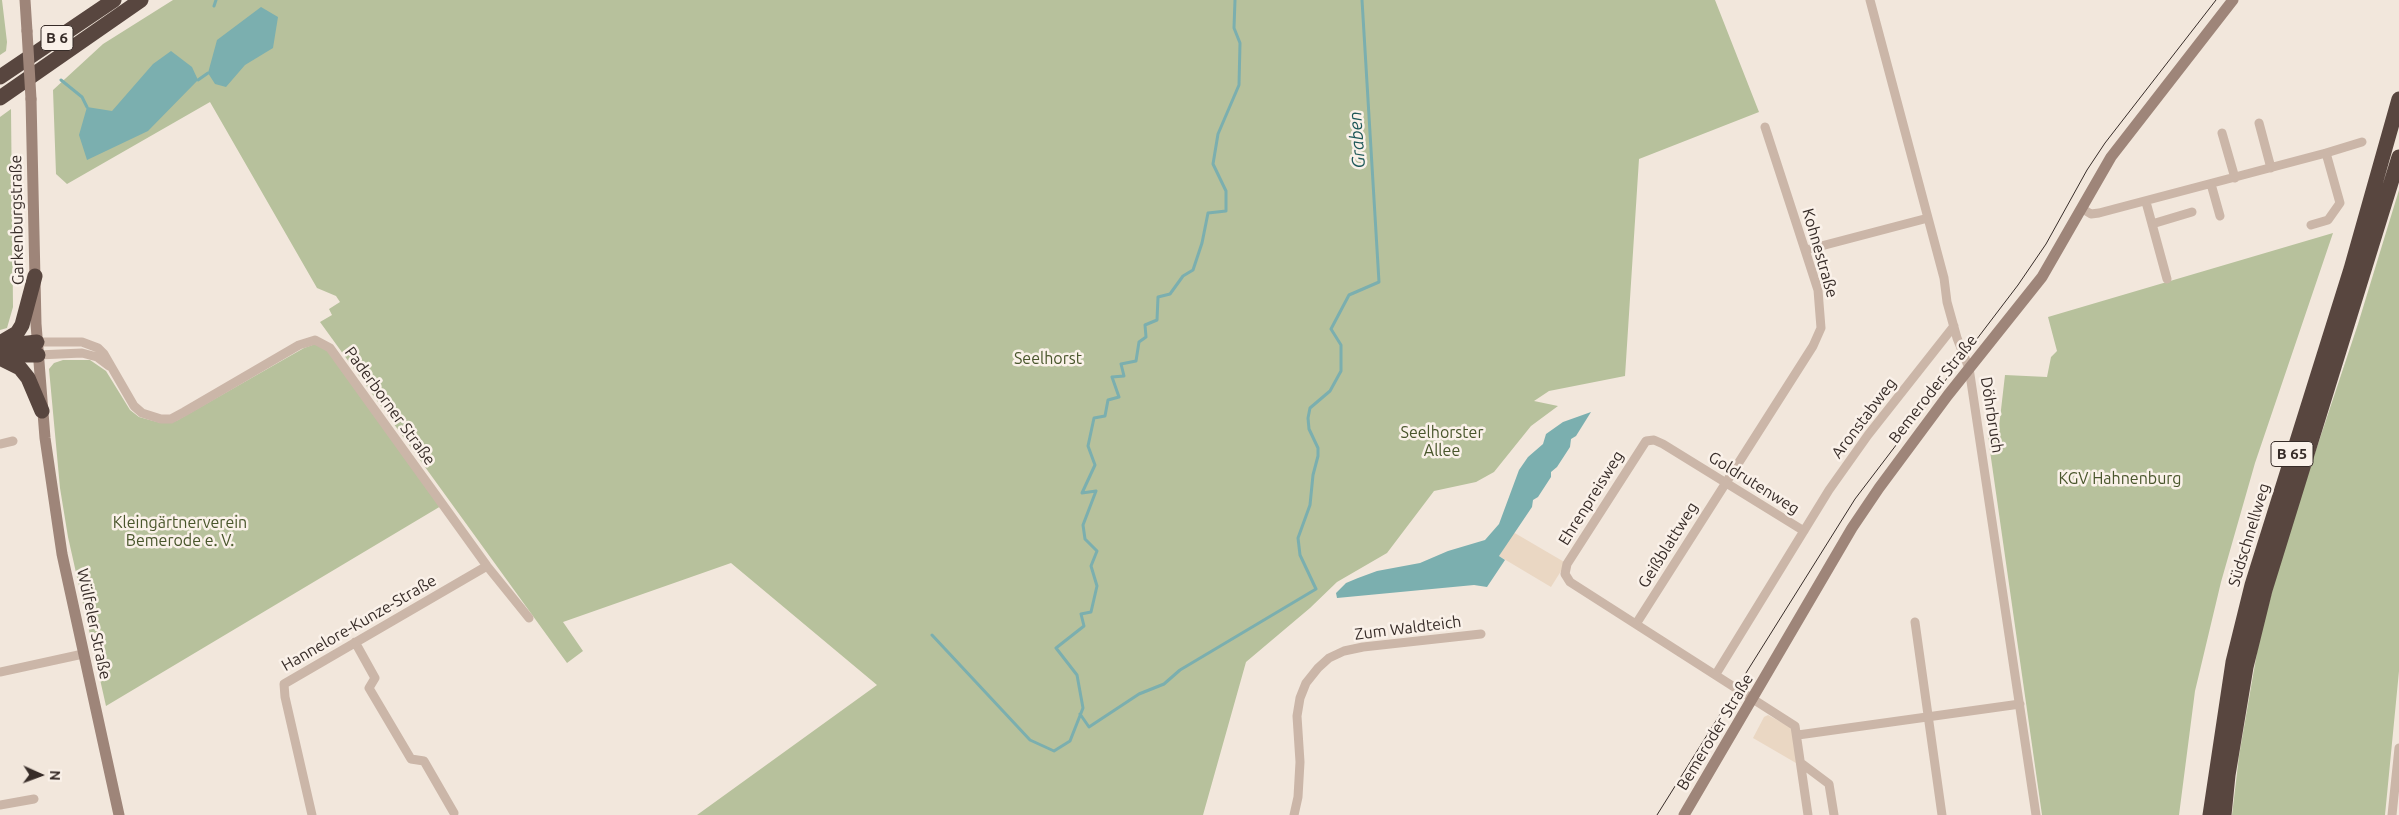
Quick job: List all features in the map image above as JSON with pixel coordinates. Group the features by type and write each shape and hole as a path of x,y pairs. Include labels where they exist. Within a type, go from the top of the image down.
{"highway":[{"name":"B 6","path":"0,78 114,0"},
{"name":"B 6","path":"0,98 141,0"},
{"name":"Südschnellweg","path":"2210,815 2233,662 2252,585 2351,269 2399,99"},
{"name":"Südschnellweg","path":"2224,815 2228,775 2243,685 2265,590 2399,156"},
{"path":"0,344 17,333 22,325 35,276"},
{"path":"0,344 38,348"},
{"path":"0,356 38,348"},
{"path":"0,356 20,368 28,378 42,411"}],"main road":[{"name":"Garkenburgstraße","path":"25,0 38,348 44,438"},
{"name":"Bemeroder Straße","path":"1684,815 1857,520 1911,443 2042,277 2112,157 2233,0"},
{"name":"Wülfeler Straße","path":"44,438 56,525 119,815"}],"street":[{"name":"Döhrbruch","path":"1870,0 1928,218 1954,326 1969,368 2036,815"},
{"path":"2259,123 2271,168"},
{"name":"Kohnestraße","path":"1724,482 1812,346 1821,328 1818,290 1765,128"},
{"path":"2222,133 2235,178"},
{"path":"2081,208 2092,214 2146,202 2362,142"},
{"path":"2311,225 2328,220 2340,203 2326,153"},
{"path":"2211,184 2220,216"},
{"path":"2146,202 2167,278"},
{"path":"2152,224 2192,212"},
{"path":"1806,250 1928,218"},
{"name":"Aronstabweg","path":"1804,531 1829,490 1868,435 1954,326"},
{"name":"Paderborner Straße","path":"38,348 90,344 104,354 134,406 142,413 161,419 171,419 299,345 315,340 330,348 487,566 529,618"},
{"name":"Goldrutenweg","path":"1646,441 1654,440 1662,444 1804,531 1716,674"},
{"path":"0,444 14,441"},
{"name":"Ehrenpreisweg","path":"1636,624 1570,582 1565,574 1567,564 1646,441"},
{"name":"Geißblattweg","path":"1636,624 1724,482"},
{"name":"Hannelore-Kunze-Straße","path":"312,815 285,697 284,684 487,566"},
{"path":"1915,622 1942,815"},
{"path":"1636,624 1796,726 1808,815"},
{"name":"Zum Waldteich","path":"1294,815 1298,797 1300,762 1297,716 1300,698 1306,683 1318,668 1329,658 1344,651 1363,647 1481,634"},
{"path":"354,642 375,678 369,688 411,759 424,761 454,813"},
{"path":"0,672 83,654"},
{"path":"1798,735 2020,704"},
{"path":"2392,815 2399,748"},
{"path":"1801,763 1829,784 1834,815"},
{"path":"0,805 34,799"}],"green space":[{"path":"0,0 2,0 7,42 6,51 0,55"},
{"name":"Seelhorst","path":"173,0 1715,0 1759,112 1639,159 1625,376 1549,391 1534,401 1558,406 1531,426 1494,472 1476,482 1434,491 1387,553 1337,582 1310,608 1246,662 1203,815 697,815 877,685 731,563 563,622 583,651 567,663 320,322 332,315 329,309 340,302 336,296 317,288 210,102 67,184 56,174 53,90 103,44"},
{"path":"11,109 13,307 7,328 0,330 0,117"},
{"path":"2399,190 2399,671 2385,815 2232,815 2239,756 2259,641 2284,546 2358,324"},
{"name":"KGV Hahnenburg","path":"2333,233 2255,463 2221,582 2195,691 2179,815 2042,815 1987,430 1999,427 2005,375 2047,377 2051,357 2057,351 2048,317"},
{"name":"Kleingärtnerverein Bemerode e. V.","path":"315,344 328,351 441,506 106,706 68,537 60,488 49,369 54,363 63,360 90,360 106,371 130,410 139,417 161,423 176,421 304,348"}],"shaded area":[{"path":"1513,532 1566,563 1551,587 1499,556"},
{"path":"1768,715 1790,727 1795,734 1796,763 1753,738 1764,717"}],"water":[{"path":"261,7 278,17 273,48 245,65 226,87 215,84 208,73 217,40"},
{"path":"171,51 192,67 198,80 148,131 87,160 79,135 87,107 112,111 153,64"},
{"path":"1591,412 1576,436 1571,439 1570,447 1557,467 1551,472 1551,477 1538,497 1533,500 1532,507 1499,556 1505,560 1487,587 1474,585 1337,598 1336,593 1346,583 1358,578 1377,571 1420,563 1448,551 1485,540 1499,524 1519,470 1528,457 1543,444 1546,434 1563,422"}],"waterway":[{"path":"214,6 216,0"},
{"path":"932,635 1030,740 1054,751 1070,741 1083,708 1077,675 1056,648 1084,626 1081,614 1091,612 1097,586 1091,566 1097,551 1085,539 1083,525 1096,491 1082,493 1095,465 1088,446 1094,418 1105,416 1108,400 1119,397 1112,377 1124,376 1121,364 1136,361 1139,342 1146,337 1145,325 1157,320 1158,297 1170,294 1183,276 1193,270 1202,243 1208,213 1226,211 1226,191 1213,164 1218,134 1239,85 1240,43 1234,28 1235,0"},
{"name":"Graben","path":"1080,714 1089,727 1139,694 1164,684 1180,670 1316,589 1300,555 1298,538 1310,505 1313,475 1318,456 1318,448 1309,429 1308,418 1310,408 1330,391 1341,371 1341,345 1331,329 1349,295 1379,282 1362,0"},
{"path":"198,80 208,73"},
{"path":"61,80 82,97 87,107"}],"tram line":[{"path":"1657,815 1855,499 2018,285 2046,244 2087,170 2105,143 2216,0"}],"park label":[{"name":"Seelhorster Allee","path":"1442,442"}]}
